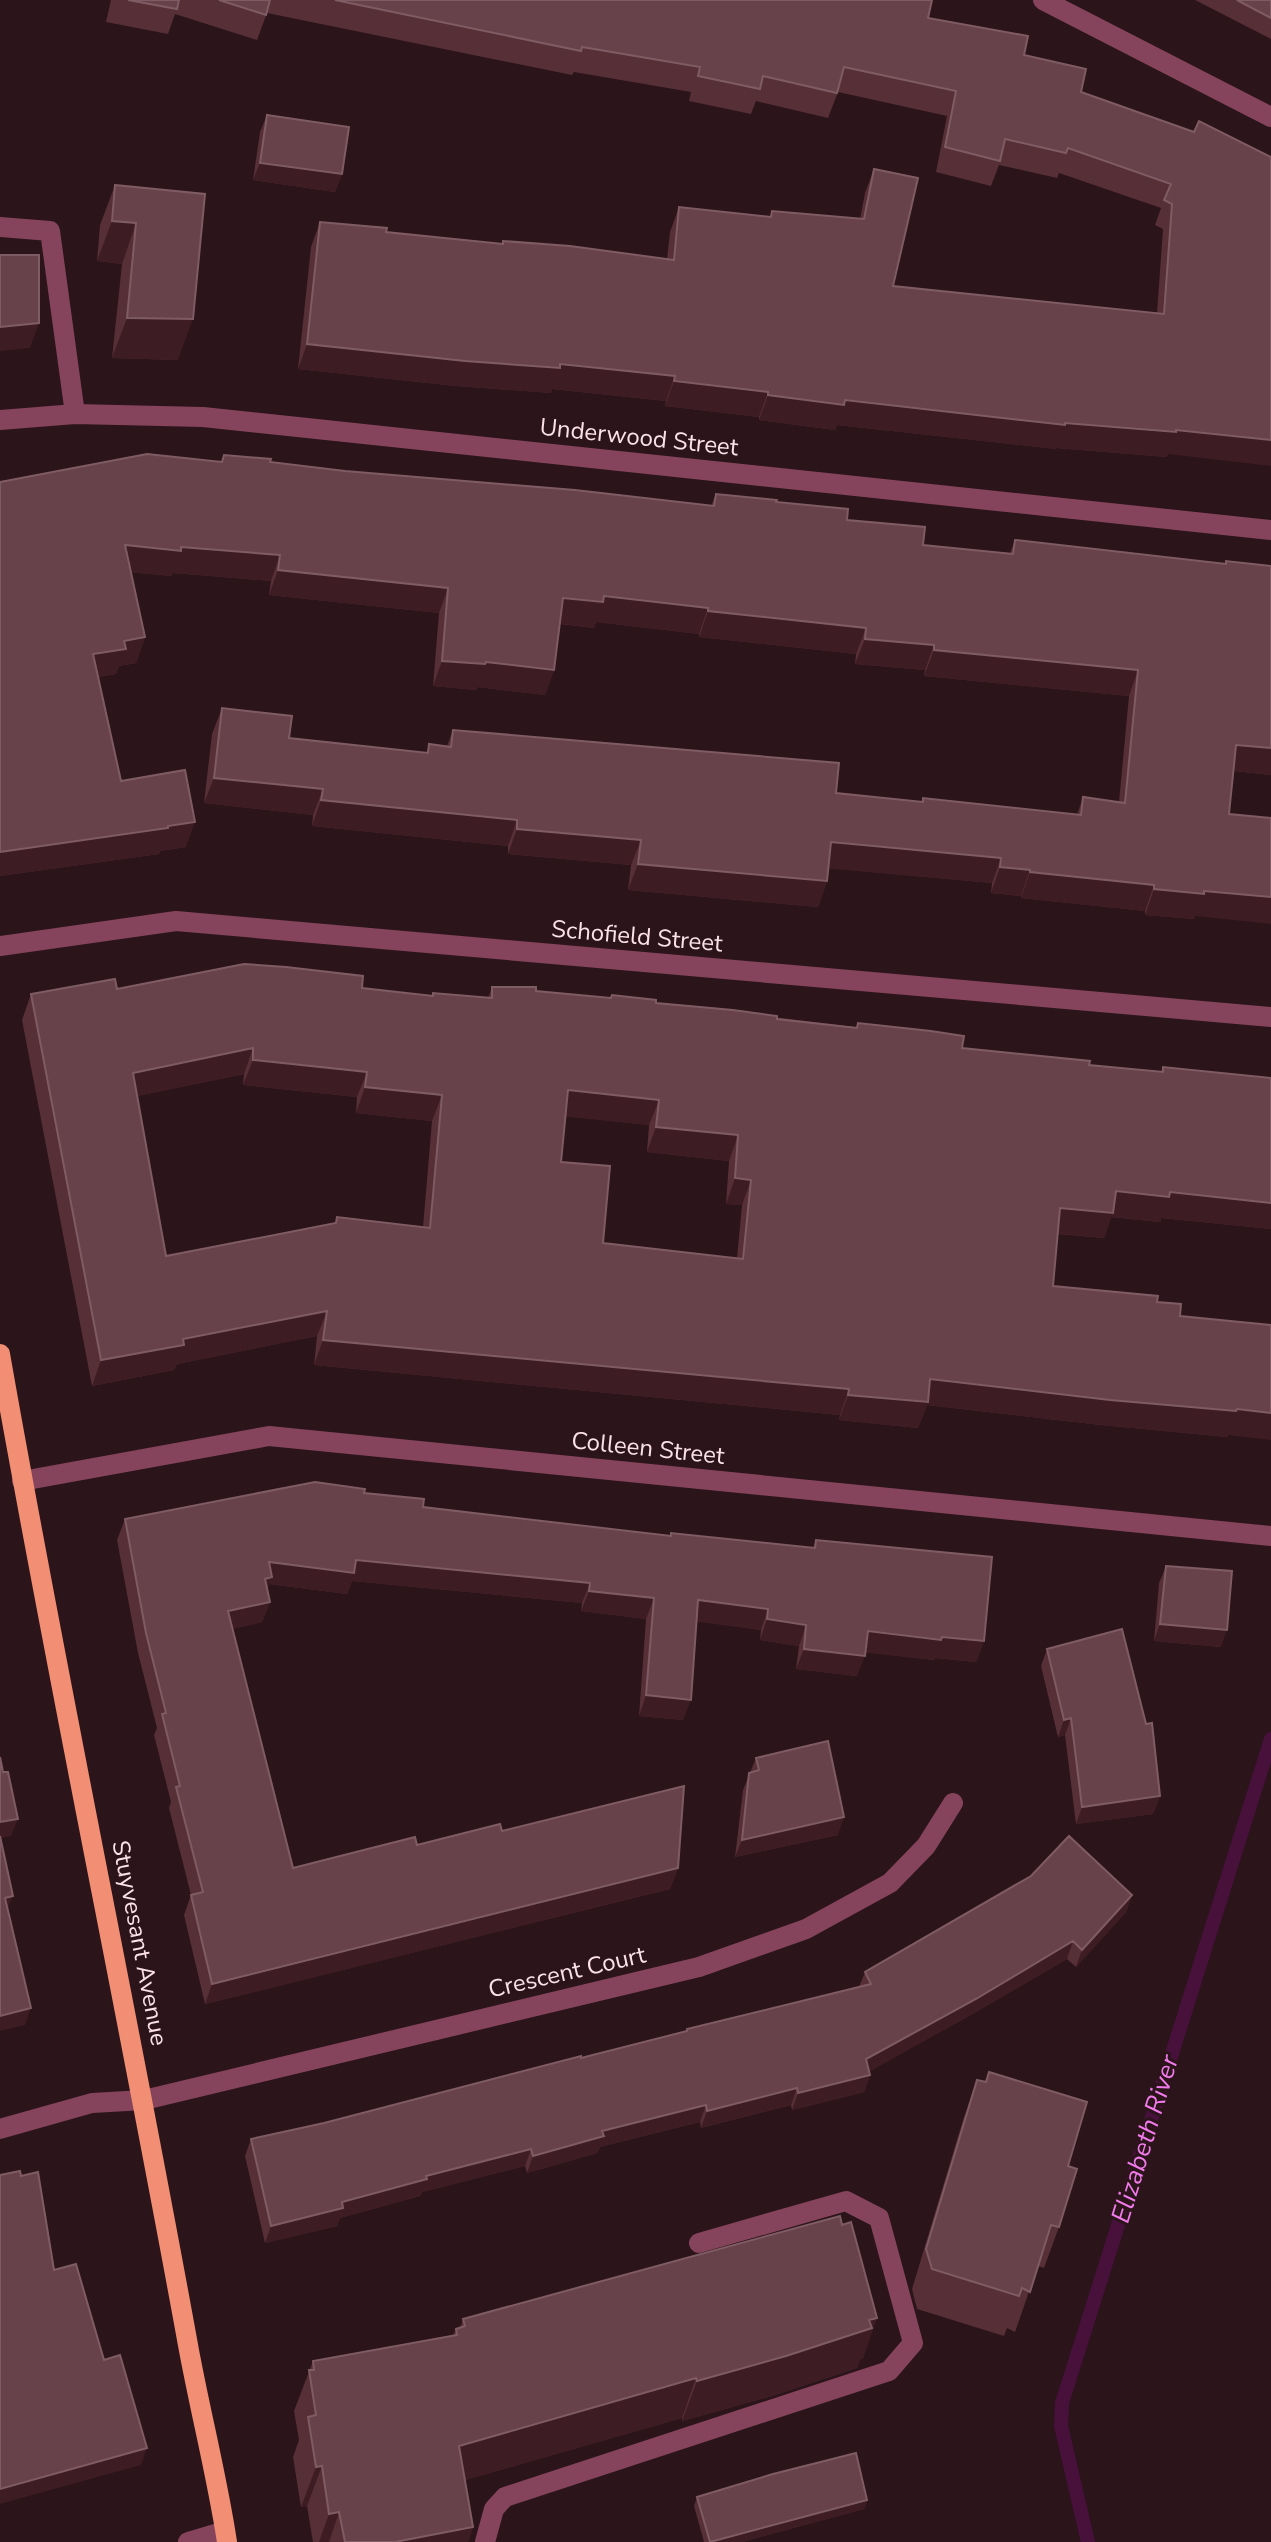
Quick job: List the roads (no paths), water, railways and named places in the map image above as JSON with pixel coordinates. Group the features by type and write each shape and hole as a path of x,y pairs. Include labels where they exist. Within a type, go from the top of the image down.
{"main road":[{"name":"Stuyvesant Avenue","path":"0,1354 226,2536"}],"street":[{"path":"1043,0 1271,117"},
{"path":"0,227 50,231 75,414"},
{"name":"Underwood Street","path":"0,420 75,414 203,417 1271,530"},
{"name":"Schofield Street","path":"0,946 176,921 1271,1017"},
{"name":"Colleen Street","path":"22,1481 269,1436 1271,1536"},
{"name":"Crescent Court","path":"0,2129 92,2103 144,2100 699,1967 806,1929 890,1883 926,1846 953,1803"},
{"path":"485,2542 494,2509 505,2497 889,2371 913,2343 879,2218 846,2201 699,2243"},
{"path":"188,2542 226,2536"}],"waterway":[{"name":"Elizabeth River","path":"1088,2542 1061,2426 1062,2403 1271,1739"}]}
